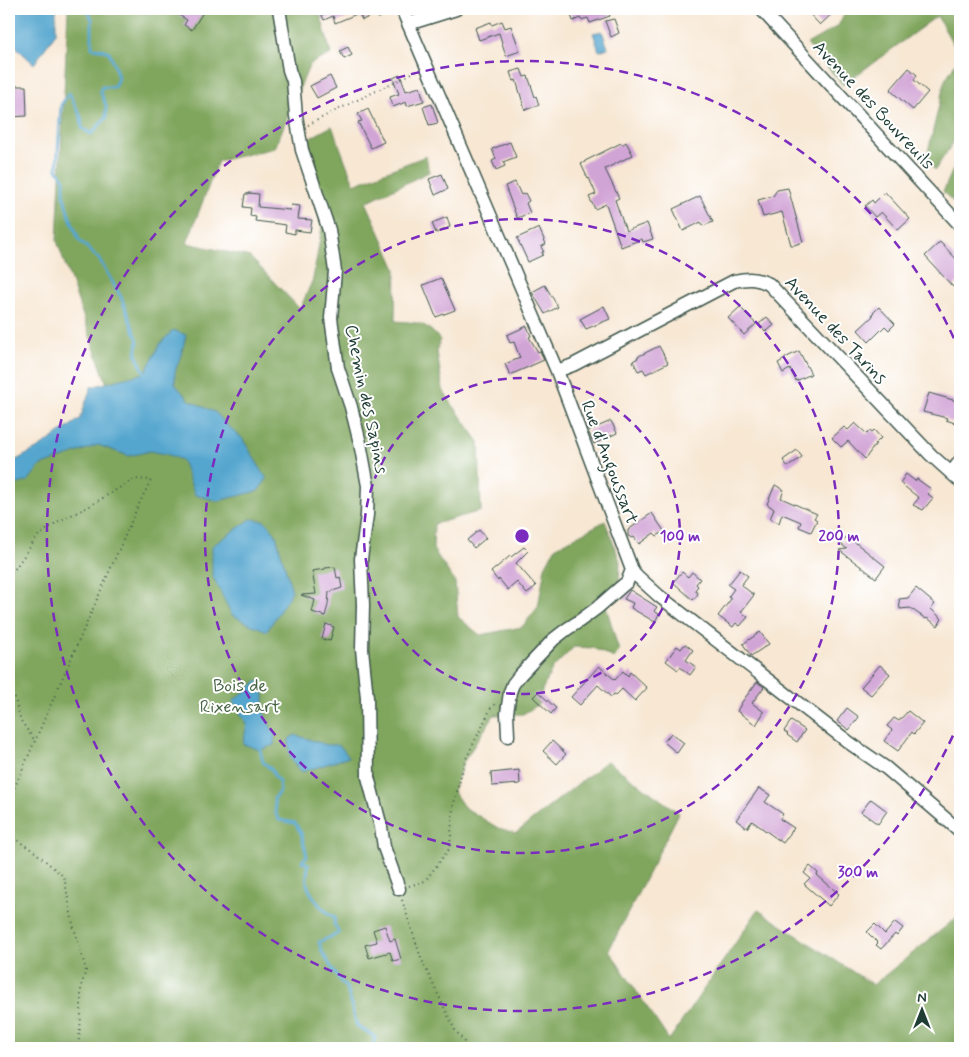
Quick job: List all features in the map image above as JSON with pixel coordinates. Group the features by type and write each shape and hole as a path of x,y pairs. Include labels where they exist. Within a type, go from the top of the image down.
{"street":[{"name":"Chemin des Sapins","path":"279,9 306,163 329,230 335,271 331,318 338,368 351,407 368,486 367,515 361,559 362,649 367,698 368,777 379,818 384,847 399,889"},
{"name":"Rue d'Angoussart","path":"402,9 557,371 632,570 659,596 851,744 886,768 960,831"},
{"path":"408,24 456,9"},
{"name":"Avenue des Bouvreuils","path":"762,9 960,225"},
{"name":"Avenue des Tarins","path":"557,371 573,365 734,281 746,278 758,279 769,284 931,455 956,477"},
{"path":"956,477 960,461"},
{"path":"508,736 510,692 513,684 554,639 622,587 627,582 632,570"}],"path":[{"path":"299,130 427,66"},
{"path":"9,577 38,536 57,522 134,479 151,480 9,800"},
{"path":"9,678 21,721 35,740"},
{"path":"469,1048 455,1030 421,958 399,889 425,881 450,848 454,807 465,761 491,708 510,692"},
{"path":"9,835 35,852 64,877 73,924 86,970 81,987 81,1018 78,1048"}],"green space":[{"name":"Bois de Rixensart","path":"68,9 319,9 331,54 310,64 275,148 218,161 187,243 250,257 300,309 313,279 322,227 299,144 332,126 354,184 426,156 429,172 366,202 396,269 395,321 425,326 440,340 437,352 443,391 479,442 481,511 434,524 433,549 455,582 458,617 480,635 522,627 538,607 545,567 555,548 605,521 620,561 619,587 606,606 619,651 614,658 593,648 574,647 553,668 542,690 539,704 523,714 494,715 464,761 453,791 464,807 498,828 516,833 607,761 679,813 609,950 669,1040 758,910 873,985 960,915 960,1048 9,1048 9,470 117,413 57,241"},
{"path":"847,9 960,9 960,56 937,16 843,85 807,44 838,26"},
{"path":"960,56 960,132 935,170 926,160 945,80"},
{"path":"955,165 960,169 960,208 943,192"}],"water":[{"path":"9,9 56,9 56,33 34,64 18,49 9,33"},
{"path":"602,31 608,48 599,51 593,33"},
{"path":"173,330 186,335 175,372 175,384 189,400 216,413 242,438 267,479 258,491 218,501 195,495 182,460 150,451 129,456 98,445 40,466 28,481 9,487 9,464 40,447 80,419 91,387 145,373 160,344"},
{"path":"251,519 265,521 275,532 292,591 267,631 232,615 212,575 212,546"},
{"path":"257,681 262,683 264,714 275,735 274,745 260,750 243,744 247,724 233,701"},
{"path":"295,735 327,745 338,745 349,757 302,772 292,761 290,754 289,739"}],"building":[{"path":"169,9 198,9 203,12 192,30 184,25 187,20"},
{"path":"319,9 394,9 394,12 378,18 377,14 362,20 359,13 335,23 333,16 324,20"},
{"path":"569,9 608,9 610,16 590,23 588,18 581,20 580,18 573,21"},
{"path":"805,9 837,9 820,25"},
{"path":"614,19 619,33 611,37 605,21"},
{"path":"502,21 505,28 511,26 520,51 506,56 499,33 479,40 475,28 491,22 492,25"},
{"path":"348,47 352,55 344,59 340,51"},
{"path":"909,68 917,75 914,80 928,92 913,110 890,90"},
{"path":"521,69 524,77 528,76 539,105 525,110 516,80 513,81 510,72"},
{"path":"400,75 406,91 420,87 424,101 407,106 406,102 393,107 390,97 399,94 393,78"},
{"path":"330,76 336,88 317,98 310,86"},
{"path":"13,86 26,86 27,116 9,117 9,92 13,92"},
{"path":"432,104 438,123 429,125 423,107"},
{"path":"368,109 384,142 371,148 358,122 362,121 358,114"},
{"path":"510,142 516,157 503,162 505,166 496,170 492,161 496,159 492,149"},
{"path":"626,142 633,155 605,169 619,198 615,200 626,231 647,223 653,239 643,242 642,239 621,247 606,204 595,209 589,197 596,194 581,164"},
{"path":"442,174 448,189 435,195 429,179"},
{"path":"515,182 521,195 525,193 529,201 526,203 530,213 517,218 505,186"},
{"path":"788,188 803,242 794,245 791,245 782,212 763,217 758,200 773,196 777,190"},
{"path":"885,192 910,219 898,230 881,212 875,217 865,206 872,200 874,203"},
{"path":"245,194 259,194 258,207 290,210 291,205 300,206 298,219 312,220 310,232 295,230 295,234 285,232 286,225 255,221 256,217 250,216 251,208 243,207"},
{"path":"700,196 713,222 703,226 701,222 683,231 673,209"},
{"path":"447,217 450,227 436,233 432,223"},
{"path":"539,228 546,244 541,247 544,252 542,252 543,255 528,262 517,238"},
{"path":"940,242 960,263 960,280 953,287 925,256"},
{"path":"441,278 455,310 436,317 423,285"},
{"path":"545,285 558,307 545,314 532,292"},
{"path":"604,306 610,319 586,329 580,319"},
{"path":"740,307 756,324 744,335 728,318"},
{"path":"879,307 895,324 889,330 885,326 869,342 858,330 873,316 872,314"},
{"path":"767,317 774,325 766,332 759,324"},
{"path":"527,326 531,336 529,337 538,352 540,351 544,360 510,375 505,364 520,358 514,342 510,343 507,335"},
{"path":"659,346 668,363 646,374 643,369 638,371 633,361"},
{"path":"799,351 811,374 796,381 790,369 783,373 778,363"},
{"path":"929,393 960,402 960,416 958,416 955,423 946,420 947,418 923,412"},
{"path":"611,421 617,433 594,444 588,431"},
{"path":"855,423 867,434 870,430 872,432 874,430 881,438 865,459 848,441 841,447 832,438 844,427 848,430"},
{"path":"797,450 802,457 788,467 783,460"},
{"path":"906,474 931,489 928,494 933,498 923,510 913,505 919,498 900,483"},
{"path":"775,485 784,490 781,498 817,514 814,518 817,520 811,532 799,527 801,522 782,514 779,523 770,519 774,509 767,504"},
{"path":"652,513 664,531 657,536 654,533 639,544 634,537 628,536 628,530"},
{"path":"479,530 486,538 474,548 467,540"},
{"path":"847,536 885,566 876,578 839,550 847,549 841,544"},
{"path":"524,547 528,551 516,563 536,586 527,594 517,582 508,590 491,572"},
{"path":"335,567 337,578 340,577 342,588 329,592 325,616 312,612 315,600 301,595 316,594 312,571"},
{"path":"740,570 748,576 741,585 754,595 741,612 748,617 740,626 736,623 733,627 718,616 731,599 728,597 734,589 728,585"},
{"path":"682,572 688,577 692,572 700,579 696,584 698,586 695,590 698,594 693,600 673,582"},
{"path":"916,588 935,604 931,609 942,619 938,626 910,608 900,609 899,599 908,598"},
{"path":"630,590 657,607 654,611 659,614 655,622 631,608 633,603 624,599"},
{"path":"326,624 334,627 330,641 322,639"},
{"path":"760,632 769,644 751,656 743,644"},
{"path":"685,644 693,650 686,660 696,667 690,675 680,667 678,670 666,661 677,646 681,649"},
{"path":"880,665 890,674 871,695 861,687"},
{"path":"599,666 615,680 623,671 628,676 630,672 647,688 635,701 622,689 611,697 598,685 580,705 571,697"},
{"path":"757,682 764,687 752,703 764,712 756,725 737,711"},
{"path":"538,692 556,708 551,714 533,697"},
{"path":"847,708 859,717 849,730 837,721"},
{"path":"908,711 923,723 914,734 912,732 898,751 884,741 892,730 887,726 894,718 899,721"},
{"path":"791,721 805,730 797,742 784,731"},
{"path":"671,733 684,743 677,753 664,742"},
{"path":"552,741 566,754 557,764 543,751"},
{"path":"519,770 520,784 492,786 491,773"},
{"path":"759,788 770,795 765,802 783,814 780,819 794,828 783,843 752,821 747,828 736,820"},
{"path":"871,799 887,811 878,824 861,812"},
{"path":"810,866 818,873 817,875 839,894 829,906 804,884 810,878 804,873"},
{"path":"895,922 903,928 897,936 895,934 881,949 867,932 875,924 885,934"},
{"path":"385,926 390,941 395,939 401,959 393,961 390,952 369,958 365,945 377,942 373,930"}],"waterway":[{"path":"87,9 92,19 92,48 109,52 118,78 114,87 102,87 100,91 106,105 106,118 91,134 82,128 81,117 69,93 61,105 57,169 64,179 64,197 79,240 99,259 121,297 138,341 136,355 145,373"},
{"path":"260,750 263,762 272,770 279,782 280,790 274,799 276,814 279,820 295,823 301,833 307,856 302,861 308,864 307,884 323,908 335,917 334,924 339,933 319,942 322,952 347,989 357,1026 375,1037 372,1048"}]}
